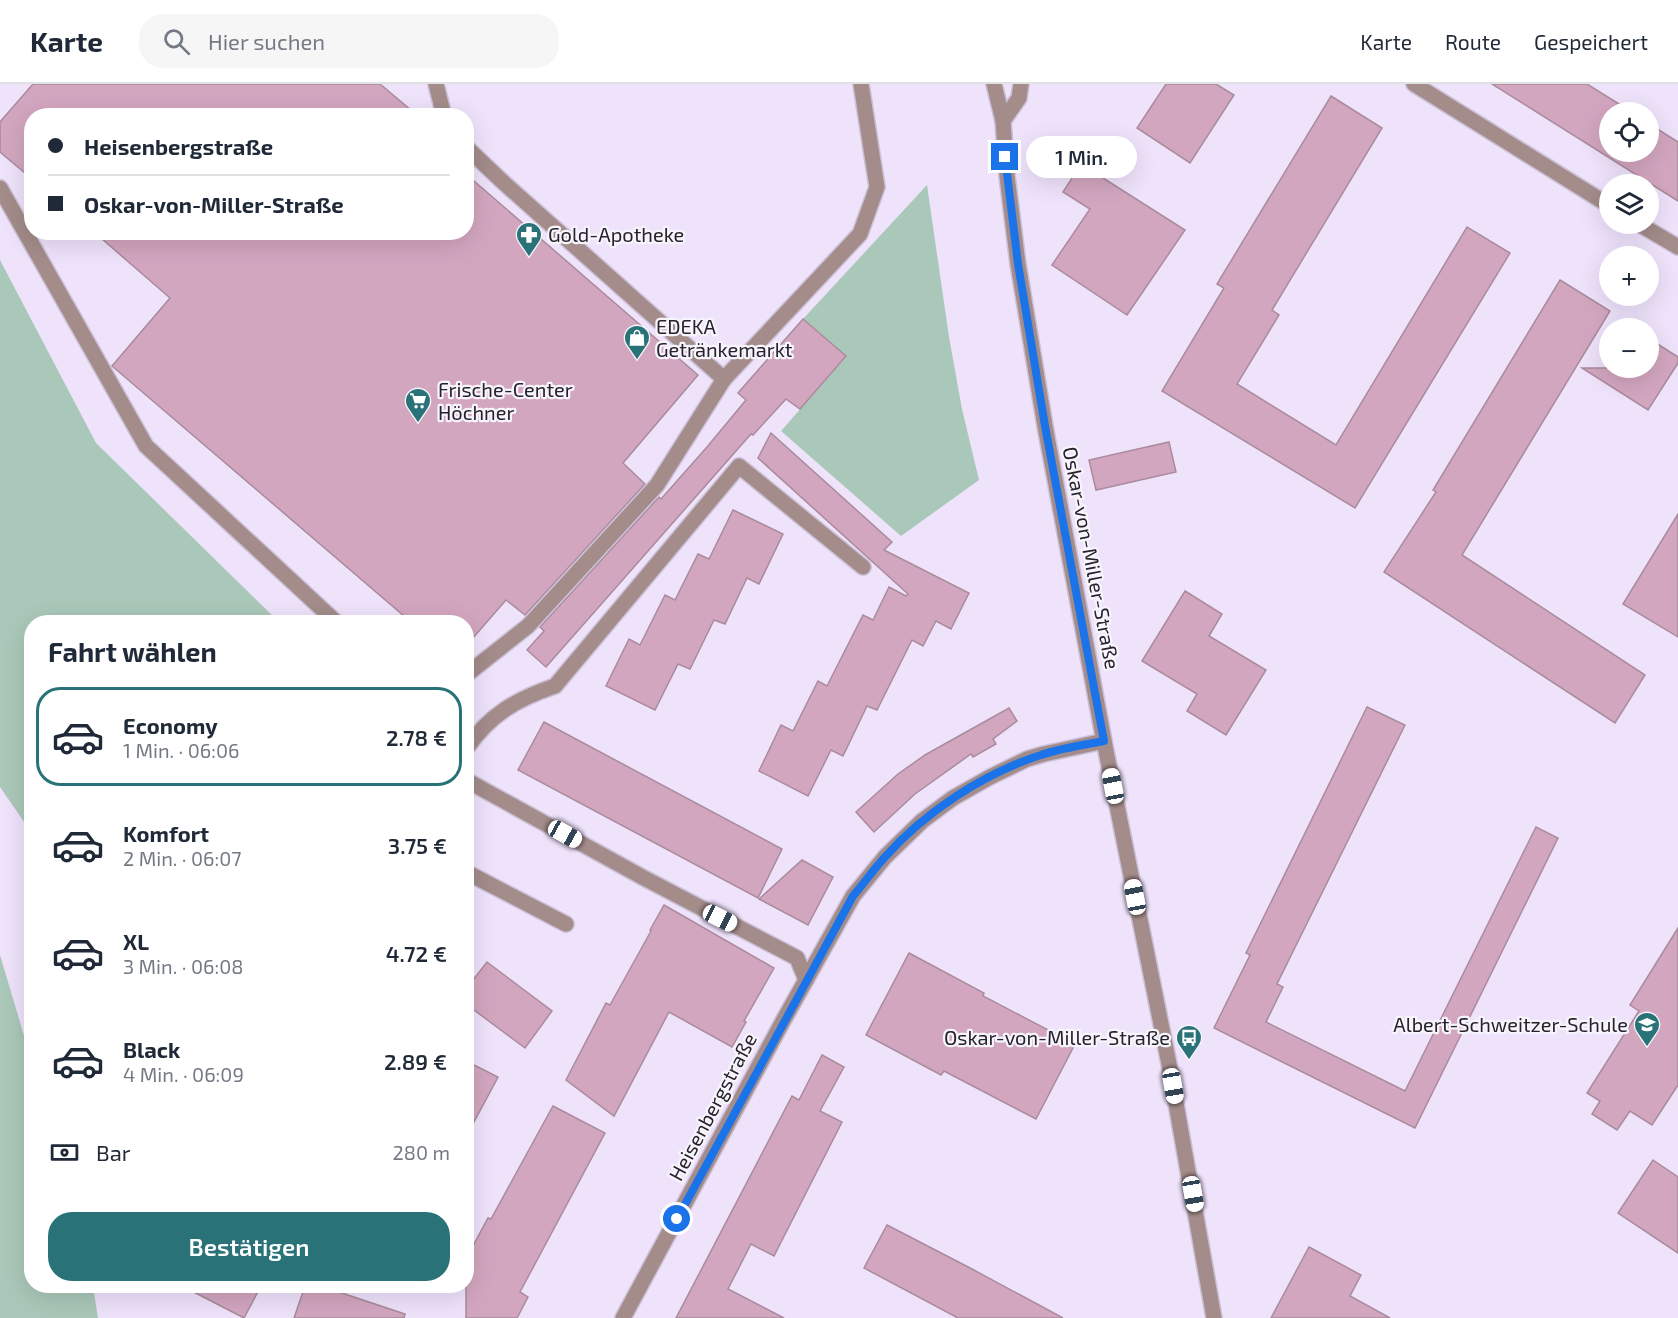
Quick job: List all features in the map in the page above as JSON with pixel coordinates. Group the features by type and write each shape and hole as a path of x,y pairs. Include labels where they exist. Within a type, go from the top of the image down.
{"street":[{"path":"436,84 442,108"},
{"path":"474,669 528,626 657,485 724,379 860,234 877,187 861,84"},
{"name":"Oskar-von-Miller-Straße","path":"994,84 1003,121 1018,264 1045,426 1104,741 1171,1075 1214,1318"},
{"path":"1003,121 1019,98 1021,84"},
{"path":"1414,84 1599,199"},
{"path":"474,155 724,379"},
{"path":"0,188 24,231"},
{"path":"1656,234 1678,247"},
{"path":"29,240 146,447 328,615"},
{"path":"474,737 503,710 531,694 555,686 739,466 863,567"},
{"name":"Heisenbergstraße","path":"623,1318 853,896 885,857 922,821 953,798 990,777 1027,759 1104,741"},
{"path":"474,784 644,878 797,958 806,980"},
{"path":"474,876 566,924"}],"green space":[{"path":"927,185 949,337 962,409 979,480 901,536 781,431 846,357 803,319"},
{"path":"0,260 96,443 272,615 24,615 24,822 0,787"},
{"path":"0,955 24,1036 24,1293 94,1293 98,1318 0,1318"}],"building":[{"path":"33,84 380,84 408,108 24,108 24,172 0,152 0,122"},
{"path":"1166,84 1216,84 1234,95 1190,163 1137,128"},
{"path":"1492,84 1587,84 1616,102 1599,102 1599,151"},
{"path":"1331,96 1382,128 1272,310 1279,315 1237,384 1336,445 1467,227 1510,253 1355,508 1162,391 1224,288 1217,284"},
{"path":"1659,130 1678,142 1678,201 1659,189 1659,174 1635,174 1616,162 1659,162"},
{"path":"1081,164 1185,230 1127,315 1052,265 1090,209 1063,192"},
{"name":"Frische-Center Höchner","path":"474,181 698,375 623,463 645,484 525,615 506,600 474,637 474,615 403,615 112,366 170,298 103,240 474,240"},
{"path":"1560,280 1610,311 1606,318 1599,318 1599,329 1462,555 1645,675 1615,723 1384,572 1436,492 1433,490"},
{"path":"803,319 846,356 800,409 786,399 753,435 751,434 546,667 527,650 544,631 540,627 707,447 746,400 738,393"},
{"path":"1659,345 1678,357 1678,363 1648,410 1582,368 1599,368 1599,378 1659,378"},
{"path":"771,433 892,542 884,550 969,593 951,629 936,621 923,646 912,640 877,710 867,706 843,756 831,750 808,796 759,771 781,725 793,731 818,681 827,686 863,615 873,620 889,587 906,596 908,594 758,458"},
{"path":"1169,442 1176,472 1096,490 1089,460"},
{"path":"733,510 783,534 759,584 747,578 725,624 714,620 690,669 678,664 655,710 606,686 629,639 640,645 665,595 675,600 698,554 709,559"},
{"path":"1678,514 1678,637 1623,604"},
{"path":"1185,591 1222,614 1209,636 1266,670 1226,735 1187,711 1197,694 1142,661"},
{"path":"1367,707 1405,725 1277,984 1283,987 1266,1022 1405,1091 1536,827 1558,838 1415,1128 1214,1028 1250,955 1246,953"},
{"path":"1009,708 1017,721 993,739 996,744 973,757 971,754 915,794 874,832 856,812 898,774 925,755"},
{"path":"544,722 782,849 758,898 518,770"},
{"path":"802,860 833,877 808,925 759,899"},
{"path":"664,905 774,968 732,1047 669,1012 614,1116 566,1080 606,1003 610,1005"},
{"name":"Albert-Schweitzer-Schule","path":"1678,928 1678,1085 1652,1125 1630,1111 1617,1130 1592,1114 1600,1101 1587,1093 1639,1011 1630,1005"},
{"path":"909,953 984,993 983,996 1075,1044 1036,1119 944,1071 941,1075 866,1035"},
{"path":"487,962 552,1011 525,1048 474,1010 474,979"},
{"path":"822,1055 844,1067 820,1111 842,1122 774,1256 751,1244 728,1289 784,1318 676,1318 792,1096 799,1100"},
{"path":"474,1065 498,1077 474,1122"},
{"path":"553,1106 605,1133 520,1292 528,1297 517,1318 466,1318 466,1293 474,1293 474,1244 488,1218 491,1219"},
{"path":"1653,1160 1678,1177 1678,1253 1618,1213"},
{"path":"887,1225 1063,1318 958,1318 864,1268"},
{"path":"1309,1247 1361,1275 1350,1296 1390,1318 1271,1318"},
{"path":"196,1293 257,1293 244,1318"},
{"path":"303,1293 342,1293 405,1314 404,1318 294,1318"}],"place":[{"name":"Gold-Apotheke","path":"529,258"},
{"name":"EDEKA Getränkemarkt","path":"637,361"},
{"name":"Frische-Center Höchner","path":"418,424"},
{"name":"Albert-Schweitzer-Schule","path":"1647,1048"},
{"name":"Oskar-von-Miller-Straße","path":"1189,1061"}],"route":[{"path":"677,1219 853,896 885,857 922,821 953,798 990,777 1027,759 1104,741 1045,426 1018,264 1005,157"}]}
